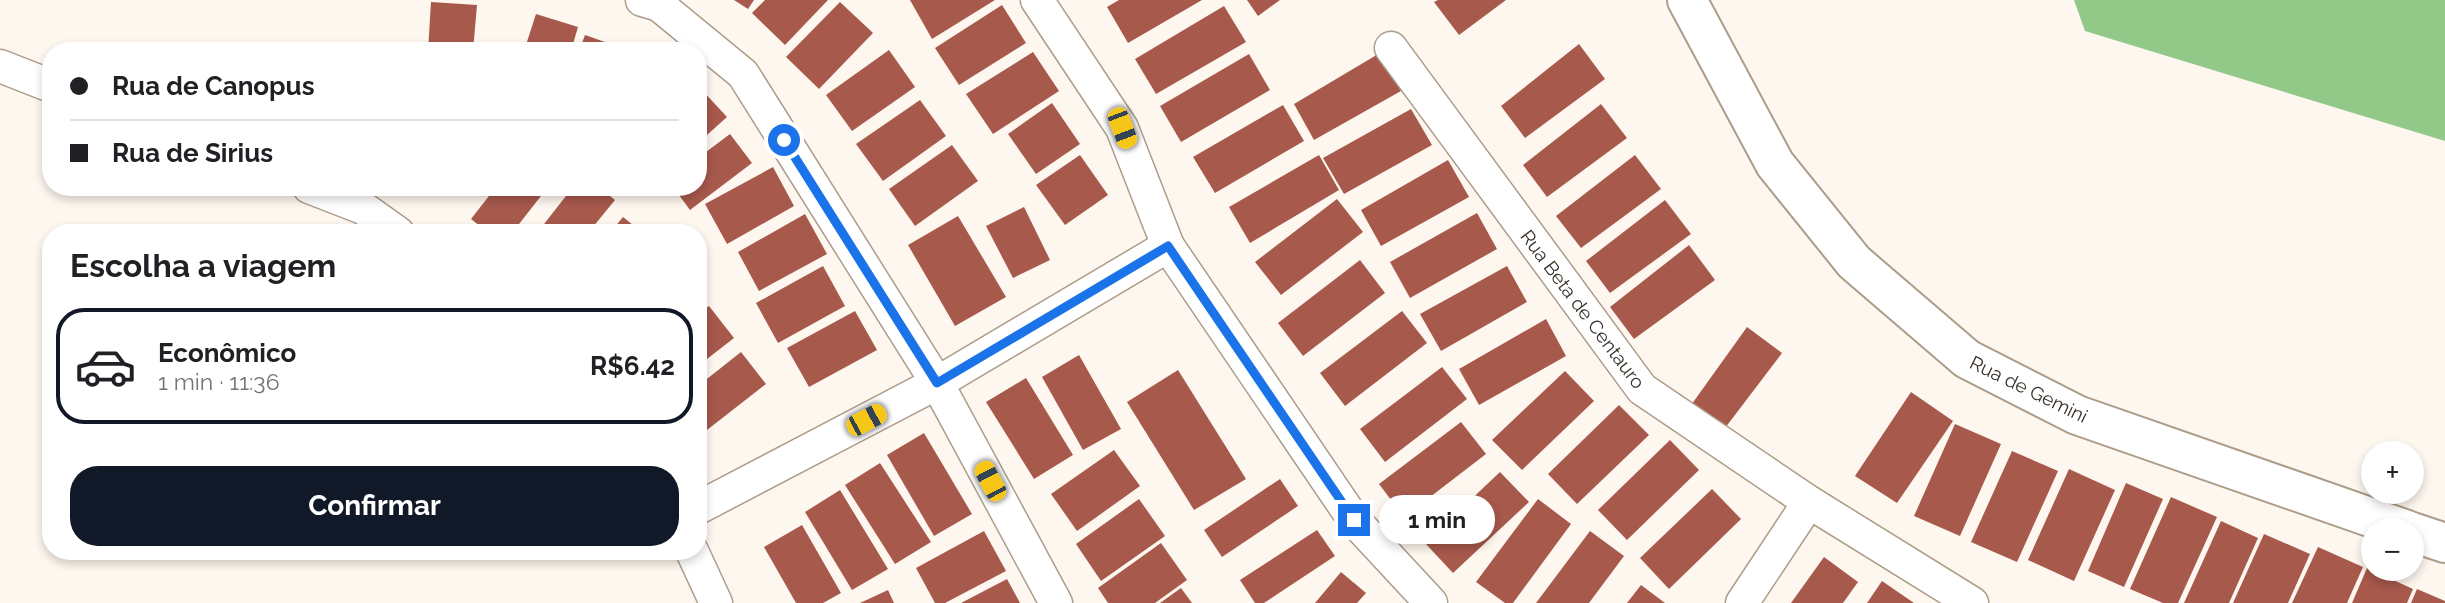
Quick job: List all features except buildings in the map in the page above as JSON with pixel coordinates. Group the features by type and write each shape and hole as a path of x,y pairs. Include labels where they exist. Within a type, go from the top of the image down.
{"street":[{"path":"642,0 659,5 704,42"},
{"path":"1037,0 1122,128 1168,246 1354,520 1431,603"},
{"name":"Rua de Gemini","path":"1687,0 1775,164 1853,262 1967,359 2077,415 2372,518"},
{"path":"707,44 743,74 937,383 1056,603"},
{"name":"Rua Beta de Centauro","path":"1391,48 1642,390 1809,502 1972,603"},
{"path":"0,66 42,82"},
{"path":"332,196 363,208 385,224"},
{"path":"707,503 937,383 1168,246"},
{"path":"1742,603 1809,502"},
{"name":"Rua de Gemini","path":"2424,536 2445,543"},
{"path":"696,560 716,603"}],"green space":[{"path":"2074,0 2445,0 2445,141 2085,31"}],"route":[{"path":"784,140 937,383 1168,246 1354,520"}]}
